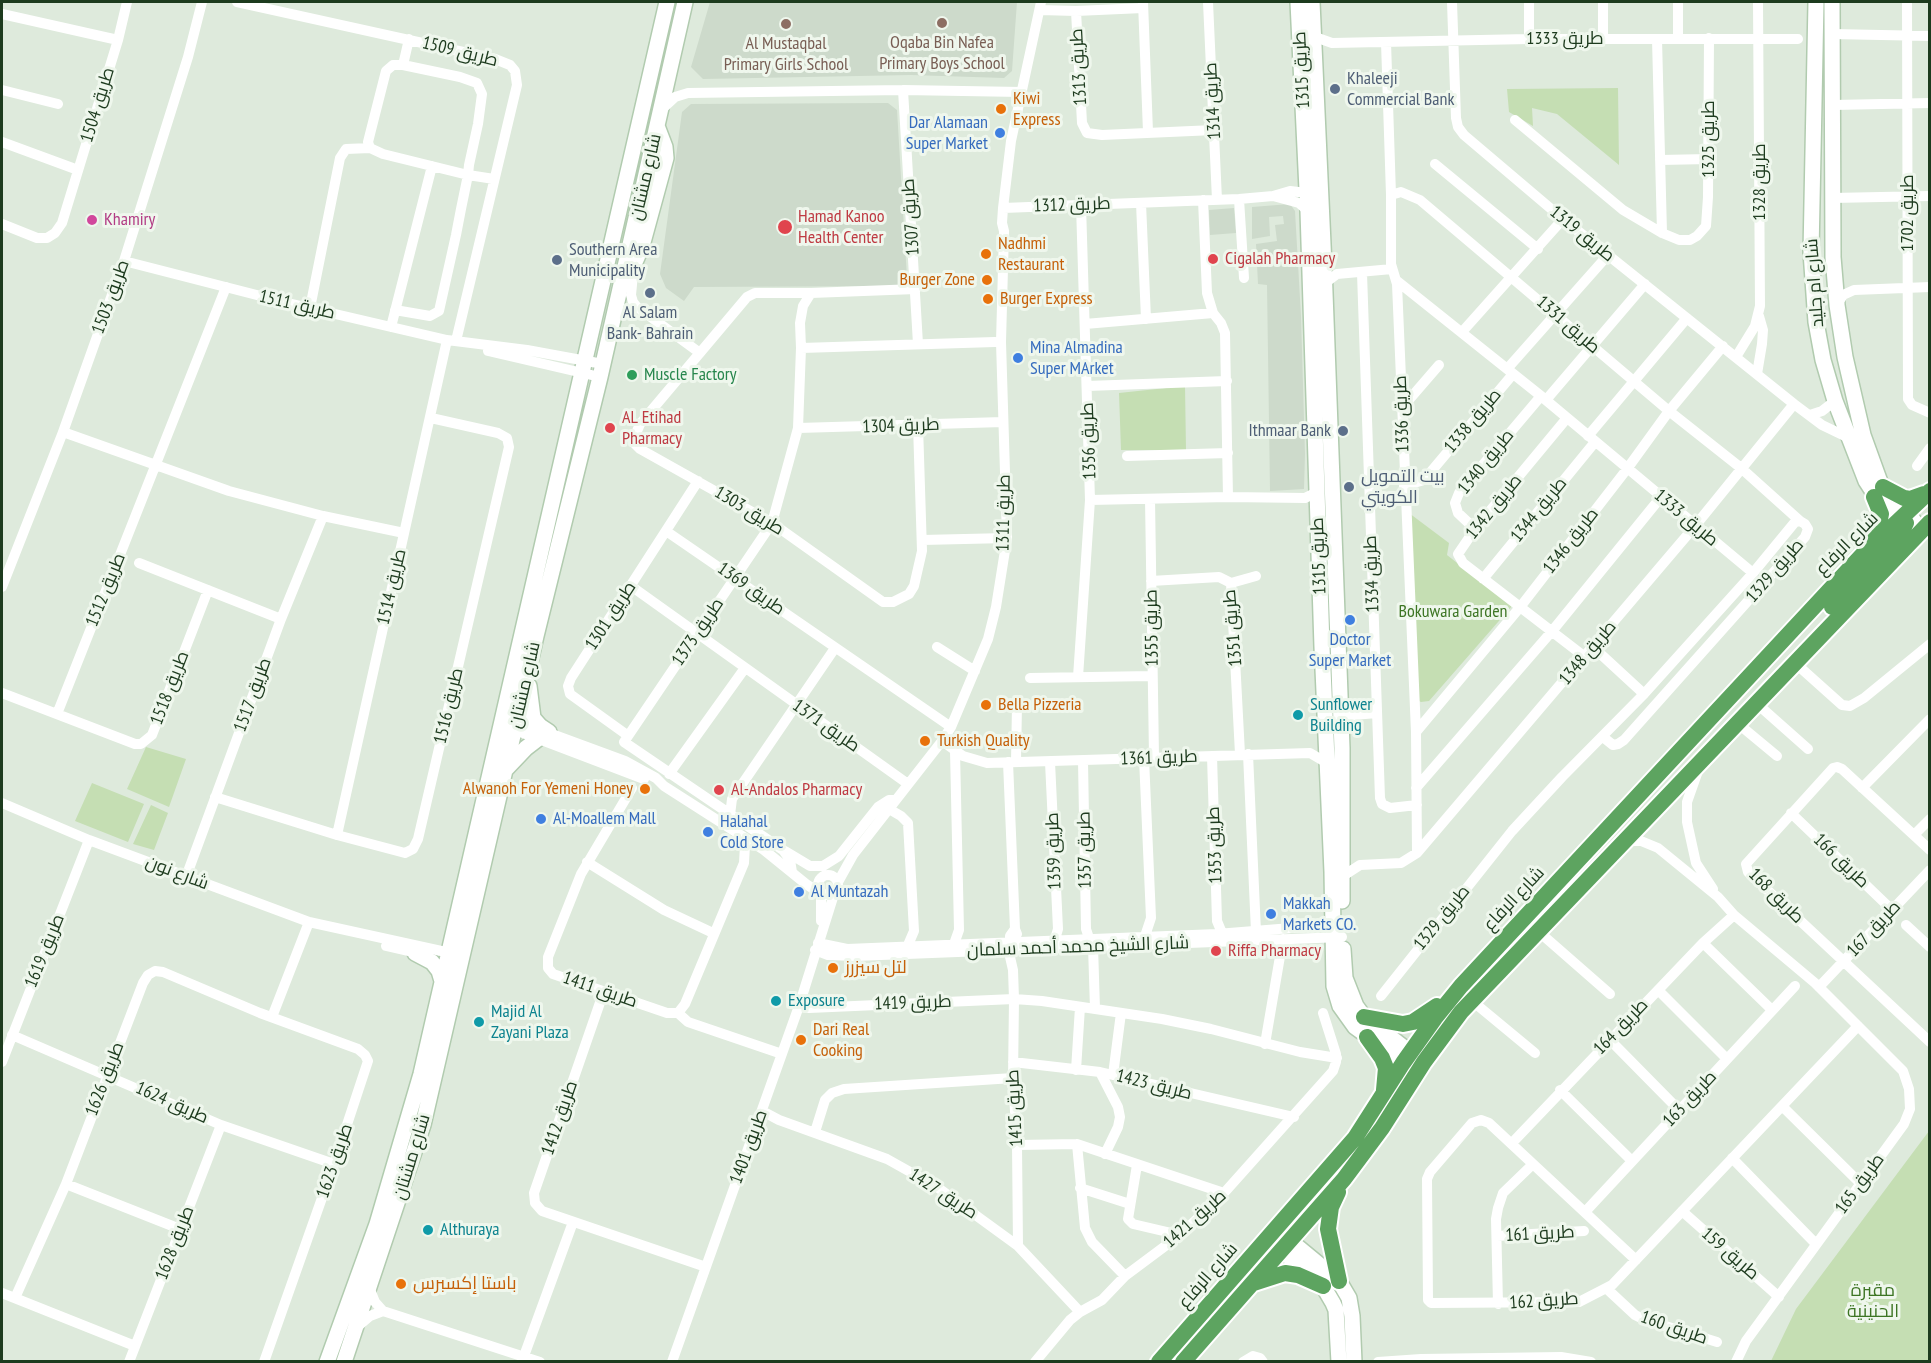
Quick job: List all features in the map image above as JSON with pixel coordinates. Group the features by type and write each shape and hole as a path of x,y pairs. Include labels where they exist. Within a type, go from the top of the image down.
{"main road":[{"path":"1865,552 1880,522 1879,492 1911,499 1929,490"},
{"name":"شارع الرفاع","path":"1160,1362 1355,1138 1382,1097 1797,659 1914,524 1929,490"},
{"name":"شارع الرفاع","path":"1183,1362 1344,1179 1382,1128 1435,1018 1461,986 1865,552 1914,524"},
{"path":"1364,1017 1392,1023 1413,1022 1427,1015 1461,986"},
{"path":"1367,1037 1382,1058 1386,1068 1382,1097"},
{"path":"1339,1281 1331,1249 1328,1220 1331,1207 1344,1179"},
{"path":"1250,1284 1285,1273 1298,1275 1323,1286"}],"street":[{"name":"طريق 1504","path":"2,224 37,238 47,238 55,233 62,223 118,40 127,2"},
{"name":"طريق 1503","path":"2,587 63,432 124,261 188,57 202,2"},
{"name":"طريق 1509","path":"237,2 495,58 510,65 515,71 517,85 452,340"},
{"name":"شارع مشتان","path":"344,1362 423,1125 455,958 509,723 584,366 667,2"},
{"name":"شارع مشتان","path":"327,1362 377,1224 400,1152 442,981 455,958 506,770 509,723 527,678 602,370 686,2"},
{"name":"طريق 1314","path":"1208,2 1217,200"},
{"name":"طريق 1315","path":"1298,2 1314,196 1324,266 1341,716 1338,932 1334,986 1340,1006 1355,1027 1367,1037 1414,1063"},
{"name":"طريق 1315","path":"1312,2 1315,37 1314,196 1308,211 1327,763 1339,871 1333,894 1348,990 1364,1017 1414,1063"},
{"name":"طريق 1319","path":"1452,2 1456,118 1460,132 1563,219 1794,404 1831,430 1849,438"},
{"path":"1529,2 1529,39"},
{"path":"1603,2 1603,39"},
{"path":"1678,2 1678,38"},
{"name":"طريق 1328","path":"1736,357 1759,316 1758,2"},
{"name":"شارع ام جليد","path":"1815,2 1811,252 1816,322 1823,360 1835,401 1866,481 1914,524"},
{"name":"شارع ام جليد","path":"1832,2 1832,198 1837,305 1855,405 1879,492"},
{"name":"طريق 1702","path":"1907,2 1908,399 1912,405 1929,413"},
{"path":"1143,5 1148,132"},
{"name":"طريق 1311","path":"1000,422 1003,208 1011,141 1041,6 1076,11 1143,5"},
{"name":"طريق 1313","path":"1076,11 1082,123 1088,133 1102,135 1214,130"},
{"path":"2,14 118,40"},
{"path":"1832,34 1929,36"},
{"name":"طريق 1333","path":"1315,37 1332,43 1529,39 1798,39"},
{"name":"طريق 1325","path":"1662,233 1679,240 1690,240 1706,226 1710,38"},
{"path":"403,65 409,39"},
{"path":"1657,39 1662,233"},
{"name":"طريق 1336","path":"1386,42 1392,269 1397,281 1416,732 1417,853"},
{"name":"طريق 1333","path":"1315,52 1332,43"},
{"path":"370,148 369,142 383,78 386,71 393,65 460,77 477,83 481,88 478,124 439,311 430,316 395,310"},
{"path":"669,74 679,87 688,93"},
{"path":"2,90 58,104"},
{"path":"621,287 642,246 666,158 659,119 675,97 688,93 903,90 1022,92"},
{"name":"طريق 1307","path":"903,90 918,344"},
{"path":"1833,105 1929,103"},
{"path":"1515,120 1623,210 1662,233"},
{"path":"2,142 78,170"},
{"path":"310,308 340,158 346,149 370,148 376,152 468,175 494,179"},
{"path":"1660,160 1708,159"},
{"path":"1435,164 1538,249"},
{"path":"391,327 432,166"},
{"name":"طريق 1312","path":"1003,208 1239,199 1273,196 1290,191 1314,196"},
{"name":"طريق 1331","path":"1391,195 1401,192 1420,200 1800,520"},
{"name":"طريق 1312","path":"1273,196 1299,203 1308,211"},
{"path":"1832,198 1929,196"},
{"path":"1239,199 1244,278"},
{"path":"1203,200 1207,293 1213,313 1221,322 1225,333 1228,497"},
{"path":"1141,203 1146,319"},
{"name":"طريق 1356","path":"1078,677 1090,500 1081,205"},
{"path":"1462,332 1563,219"},
{"name":"طريق 1311","path":"836,886 853,855 951,727 988,639 997,598 1004,538 995,342 995,262 998,233 1002,223"},
{"name":"طريق 1338","path":"1404,486 1424,480 1556,315 1608,255"},
{"name":"طريق 1511","path":"124,261 391,327 472,344 487,344 602,370"},
{"path":"634,264 631,295 633,302 700,353"},
{"path":"1324,266 1342,273"},
{"path":"1325,283 1332,276 1342,273 1392,269"},
{"name":"طريق 1334","path":"1362,273 1381,801 1390,808 1417,805"},
{"name":"طريق 1333","path":"1397,281 1543,398 1753,573"},
{"name":"طريق 1340","path":"1475,529 1458,513 1455,503 1459,494 1543,398 1593,346 1645,284"},
{"name":"طريق 1512","path":"57,714 226,287"},
{"path":"1837,305 1848,291 1929,287"},
{"name":"طريق 1303","path":"916,289 755,293 747,297 640,424 634,443 772,523 883,602 893,602 909,594 914,586 920,564 922,540 918,426"},
{"path":"772,523 798,428 801,314 811,293"},
{"path":"1085,324 1213,313"},
{"path":"1757,374 1762,344 1759,316"},
{"name":"طريق 1344","path":"1484,579 1634,381 1687,318"},
{"name":"طريق 1514","path":"337,835 404,533 452,340"},
{"path":"801,348 995,342"},
{"name":"طريق 1346","path":"1416,732 1521,606 1669,411 1723,346"},
{"path":"1401,409 1438,365"},
{"path":"1087,386 1227,381"},
{"path":"1809,415 1821,411 1835,401"},
{"name":"طريق 1348","path":"1339,871 1354,862 1360,865 1401,863 1417,853 1695,526 1794,404"},
{"name":"طريق 1516","path":"215,797 405,854 413,849 418,839 509,447 507,438 498,433 431,418"},
{"name":"طريق 1342","path":"1567,418 1475,529 1458,554 1463,563 1585,657"},
{"name":"طريق 1304","path":"798,428 1000,422"},
{"path":"63,432 229,491 323,516 404,533"},
{"path":"1917,466 1929,448"},
{"path":"1127,456 1227,453"},
{"name":"طريق 1301","path":"698,481 571,678 568,686 570,694 659,767 810,866 823,866 839,856 878,807 889,800 892,805"},
{"path":"1090,500 1305,498 1317,492"},
{"path":"1416,788 1552,630 1661,497"},
{"name":"طريق 1355","path":"1145,936 1151,918 1150,499"},
{"name":"طريق 1517","path":"186,877 281,619 323,516"},
{"name":"طريق 1329","path":"1381,996 1512,831 1644,694 1753,573 1794,522 1800,520 1805,524 1808,529 1806,537 1624,740 1613,745 1603,737"},
{"name":"طريق 1373","path":"625,738 772,523"},
{"name":"طريق 1369","path":"666,531 951,727"},
{"path":"922,540 1004,538"},
{"path":"139,563 281,619"},
{"path":"1232,583 1256,576"},
{"name":"طريق 1351","path":"1151,581 1220,577 1232,583 1256,932"},
{"name":"طريق 1371","path":"631,586 908,784"},
{"name":"طريق 1518","path":"2,693 135,744 141,744 150,738 208,590"},
{"path":"1797,659 1842,705 1850,706 1864,698 1929,644"},
{"path":"1593,647 1644,694"},
{"path":"730,815 732,800 835,648"},
{"path":"937,648 975,671"},
{"path":"669,774 744,668"},
{"path":"1030,678 1152,676"},
{"path":"527,678 533,718 544,735 652,783 664,786"},
{"path":"1755,702 1808,749"},
{"path":"1016,945 1012,762 1017,704"},
{"path":"1341,716 1377,713"},
{"path":"1862,788 1929,719"},
{"path":"509,723 625,761 656,778 664,786 715,820 726,832 777,862 821,894 831,895 836,886 825,876 808,877 792,872"},
{"path":"1736,723 1777,756"},
{"path":"506,770 526,748 544,735"},
{"path":"604,753 625,738"},
{"path":"625,738 625,761"},
{"path":"1310,753 1326,740"},
{"name":"طريق 1361","path":"942,741 955,751 979,761 1050,762 1310,753"},
{"path":"954,944 959,930 955,751"},
{"path":"1310,753 1327,763"},
{"name":"طريق 1353","path":"1212,756 1217,921 1222,933"},
{"path":"1704,756 1687,802 1687,822 1696,863 1718,897"},
{"name":"طريق 1357","path":"1083,761 1086,929 1091,942 1095,1009"},
{"name":"طريق 1359","path":"1050,762 1058,929 1055,939"},
{"path":"641,770 659,767"},
{"name":"طريق 168","path":"1929,850 1842,769 1833,768 1748,860 1746,868 1929,1042"},
{"path":"630,772 632,788 640,784 652,783"},
{"name":"طريق 1411","path":"632,788 587,862 548,957 548,968 553,974 667,1013 678,1013 688,1022 782,1054"},
{"path":"717,806 732,800"},
{"name":"شارع نون","path":"2,803 89,840 309,922 455,958"},
{"path":"892,805 908,823 914,931 908,945"},
{"name":"طريق 166","path":"1791,813 1891,909"},
{"path":"1914,835 1929,819"},
{"name":"طريق 1619","path":"2,1062 89,840"},
{"path":"1624,841 1641,841 1658,848 1718,897"},
{"path":"678,1013 685,1004 744,863 754,849"},
{"path":"744,863 752,858 754,849"},
{"path":"783,850 790,860 792,872"},
{"name":"طريق 1311","path":"825,876 853,855"},
{"path":"587,862 663,910 713,933"},
{"name":"طريق 167","path":"1819,987 1929,870"},
{"name":"طريق 1401","path":"822,930 819,885 825,876"},
{"name":"طريق 1401","path":"672,1362 800,1003 836,886"},
{"path":"1316,926 1327,912 1333,894"},
{"name":"طريق 165","path":"1718,897 1734,915 1819,987 1904,1071 1909,1089 1910,1109 1904,1124 1746,1341 1736,1362"},
{"name":"طريق 164","path":"1512,1143 1560,1090 1703,943 1734,915"},
{"name":"طريق 1355","path":"1151,918 1161,936"},
{"path":"272,1017 309,922"},
{"path":"1906,925 1929,947"},
{"name":"شارع الشيخ محمد أحمد سلمان","path":"817,947 847,949 908,945 1016,945 1055,939 1091,942 1145,936 1256,932 1316,926 1338,932"},
{"path":"1538,931 1610,994"},
{"name":"شارع الشيخ محمد أحمد سلمان","path":"817,947 828,955 855,956 1091,942 1311,939 1338,932"},
{"name":"شارع نون","path":"356,934 366,940 415,953 455,958"},
{"path":"1265,1044 1282,939"},
{"path":"1311,939 1327,949 1334,962"},
{"path":"1703,943 1772,1010"},
{"name":"طريق 1415","path":"1016,945 1013,970 1013,1078 1017,1145 1018,1246"},
{"path":"415,953 432,962 439,971 442,981"},
{"name":"طريق 1623","path":"148,975 155,971 163,972 272,1017 358,1049 368,1061 264,1362"},
{"name":"طريق 1626","path":"15,1298 66,1184 143,982 148,975"},
{"name":"طريق 163","path":"1584,1212 1795,986"},
{"path":"1658,990 1727,1059"},
{"name":"طريق 1412","path":"604,991 534,1193 535,1203 542,1211 706,1266"},
{"path":"1014,999 1095,1009 1211,1029 1265,1044 1337,1058 1323,1013"},
{"name":"طريق 1419","path":"800,1003 808,1008 1014,999"},
{"path":"1472,1000 1536,1053"},
{"path":"1076,1070 1080,1007"},
{"path":"1113,1075 1121,1013"},
{"name":"طريق 162","path":"1512,1143 1481,1120 1472,1123 1426,1179 1428,1300 1431,1303 1579,1302 1612,1285 1858,1026"},
{"name":"طريق 1624","path":"12,1035 221,1125 334,1164"},
{"path":"1610,1040 1679,1110"},
{"name":"طريق 1421","path":"1035,1362 1080,1312 1102,1300 1125,1276 1180,1235 1224,1193 1333,1071 1337,1058"},
{"name":"طريق 1423","path":"1013,1062 1100,1072 1294,1117"},
{"path":"1100,1072 1118,1107 1120,1117 1118,1127 1105,1154"},
{"path":"815,1132 825,1100 832,1093 844,1089 1013,1078"},
{"path":"1560,1090 1632,1161"},
{"path":"1782,1106 1860,1183"},
{"name":"طريق 1427","path":"760,1114 887,1159 937,1187 1018,1246 1080,1312"},
{"name":"طريق 1628","path":"129,1362 221,1125"},
{"path":"1512,1143 1636,1260"},
{"path":"1077,1144 1085,1228 1092,1242 1125,1276"},
{"path":"1017,1145 1077,1144 1224,1193"},
{"path":"1732,1158 1816,1244"},
{"path":"1498,1304 1496,1219 1503,1193 1533,1164"},
{"path":"1137,1165 1128,1219 1133,1224 1180,1235"},
{"path":"66,1184 180,1229"},
{"path":"1080,1188 1130,1204"},
{"name":"طريق 159","path":"1682,1211 1779,1296"},
{"path":"524,1356 573,1222"},
{"name":"طريق 161","path":"1497,1236 1584,1231"},
{"path":"1271,1233 1339,1281 1351,1307 1354,1362"},
{"path":"1286,1245 1323,1286 1336,1310 1339,1362"},
{"path":"369,1287 375,1302 383,1311 540,1362"},
{"name":"طريق 160","path":"1606,1288 1635,1315 1643,1319 1717,1342"},
{"path":"2,1293 135,1346"},
{"path":"356,1329 370,1316 383,1311"},
{"name":"طريق 165","path":"1743,1362 1746,1341"},
{"path":"1243,1362 1249,1357 1261,1360"},
{"path":"1378,1362 1421,1359 1561,1357 1591,1362"}],"shaded area":[{"path":"710,2 1017,2 1012,71 1004,78 911,75 703,79 691,67"},
{"name":"Hamad Kanoo Health Center","path":"888,103 897,110 907,278 897,286 694,287 684,301 666,288 660,274 682,112 691,104"},
{"path":"1290,204 1295,211 1301,316 1304,489 1270,491 1267,285 1258,284 1256,244 1277,241 1275,225 1284,224 1283,216 1269,217 1270,236 1252,239 1252,207"},
{"path":"1234,208 1236,233 1210,235 1209,210"}],"green space":[{"path":"1618,88 1619,165 1557,114 1532,108 1533,126 1509,112 1507,89"},
{"path":"1185,386 1186,450 1121,450 1119,393"},
{"name":"Bokuwara Garden","path":"1409,513 1449,543 1447,555 1512,606 1429,701 1421,702 1417,700"},
{"path":"146,747 186,759 169,807 127,789"},
{"path":"92,783 144,804 128,842 75,821"},
{"path":"151,805 168,813 154,850 133,844"},
{"name":"مقبرة الحنينية","path":"1929,1131 1929,1361 1771,1361 1796,1309"}],"place":[{"name":"Oqaba Bin Nafea Primary Boys School","path":"942,23"},
{"name":"Al Mustaqbal Primary Girls School","path":"786,24"},
{"name":"Khaleeji Commercial Bank","path":"1335,89"},
{"name":"Kiwi Express","path":"1001,109"},
{"name":"Dar Alamaan Super Market","path":"1000,133"},
{"name":"Khamiry","path":"92,220"},
{"name":"Hamad Kanoo Health Center","path":"785,227"},
{"name":"Nadhmi Restaurant","path":"986,254"},
{"name":"Cigalah Pharmacy","path":"1213,259"},
{"name":"Southern Area Municipality","path":"557,260"},
{"name":"Burger Zone","path":"987,280"},
{"name":"Al Salam Bank- Bahrain","path":"650,293"},
{"name":"Burger Express","path":"988,299"},
{"name":"Mina Almadina Super MArket","path":"1018,358"},
{"name":"Muscle Factory","path":"632,375"},
{"name":"AL Etihad Pharmacy","path":"610,428"},
{"name":"Ithmaar Bank","path":"1343,431"},
{"name":"بيت التمويل الكويتي","path":"1349,487"},
{"name":"Doctor Super Market","path":"1350,620"},
{"name":"Bella Pizzeria","path":"986,705"},
{"name":"Sunflower Building","path":"1298,715"},
{"name":"Turkish Quality","path":"925,741"},
{"name":"Alwanoh For Yemeni Honey","path":"645,789"},
{"name":"Al-Andalos Pharmacy","path":"719,790"},
{"name":"Al-Moallem Mall","path":"541,819"},
{"name":"Halahal Cold Store","path":"708,832"},
{"name":"Al Muntazah","path":"799,892"},
{"name":"Makkah Markets CO.","path":"1271,914"},
{"name":"Riffa Pharmacy","path":"1216,951"},
{"name":"لتل سيزرز","path":"833,968"},
{"name":"Exposure","path":"776,1001"},
{"name":"Majid Al Zayani Plaza","path":"479,1022"},
{"name":"Dari Real Cooking","path":"801,1040"},
{"name":"Althuraya","path":"428,1230"},
{"name":"باستا إكسبرس","path":"401,1284"}]}
